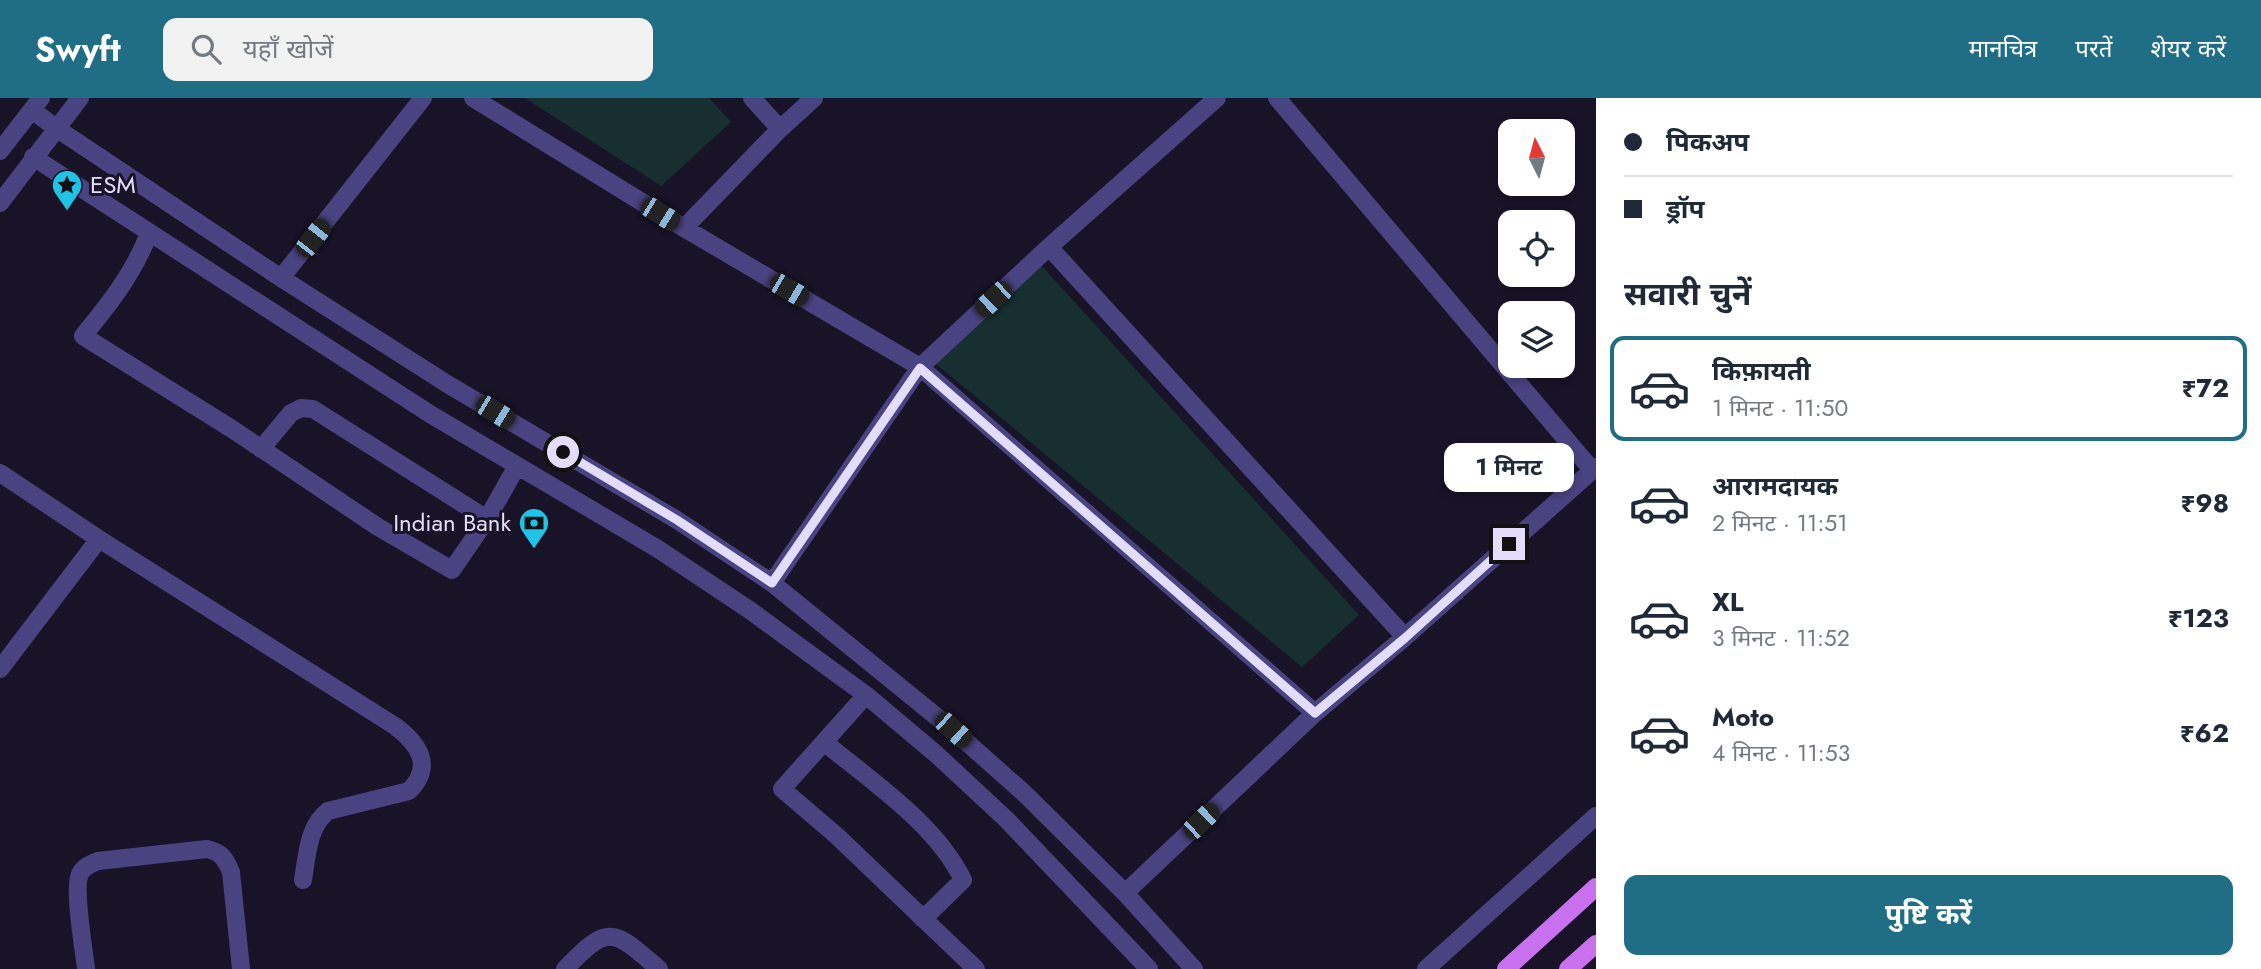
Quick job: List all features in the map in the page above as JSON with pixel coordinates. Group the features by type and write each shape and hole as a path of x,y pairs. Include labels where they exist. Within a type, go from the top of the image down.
{"main road":[{"path":"1506,969 1596,887"},
{"path":"1568,969 1596,943"}],"street":[{"path":"0,202 80,98"},
{"path":"281,278 424,98"},
{"path":"473,98 684,228 920,368 1315,713"},
{"path":"752,98 780,129"},
{"path":"684,228 780,129 814,98"},
{"path":"772,583 920,368 1049,247 1217,98"},
{"path":"1125,893 1315,713 1405,638 1594,468 1277,98"},
{"path":"0,151 37,104 56,128 281,278 449,385 677,520 772,583 953,730 1024,793 1125,893 1194,969"},
{"path":"33,157 430,414 658,549 751,611 866,695 936,754 1006,819 1149,969"},
{"path":"149,233 140,257 119,293 83,336 378,527 452,570 487,519 517,466"},
{"path":"1049,247 1405,638"},
{"path":"261,449 291,413 301,408 313,409 487,519"},
{"path":"0,473 410,737 417,747 423,770 418,781 409,791 328,811 318,819 312,831 303,880"},
{"path":"0,669 99,539"},
{"path":"866,695 782,789 836,836 976,969"},
{"path":"824,742 913,816 955,862 963,880 923,919"},
{"path":"1426,969 1596,816"},
{"path":"86,969 78,891 79,875 86,867 98,861 207,849 219,852 231,872 241,969"},
{"path":"565,969 587,945 604,936 617,936 659,969"}],"green space":[{"path":"525,98 709,98 731,122 661,186"},
{"path":"1041,265 1359,615 1302,667 930,359"}],"place":[{"name":"ESM","path":"67,212"},
{"name":"Indian Bank","path":"534,550"}],"route":[{"path":"563,452 677,520 772,583 920,368 1315,713 1405,638 1509,544"}]}
